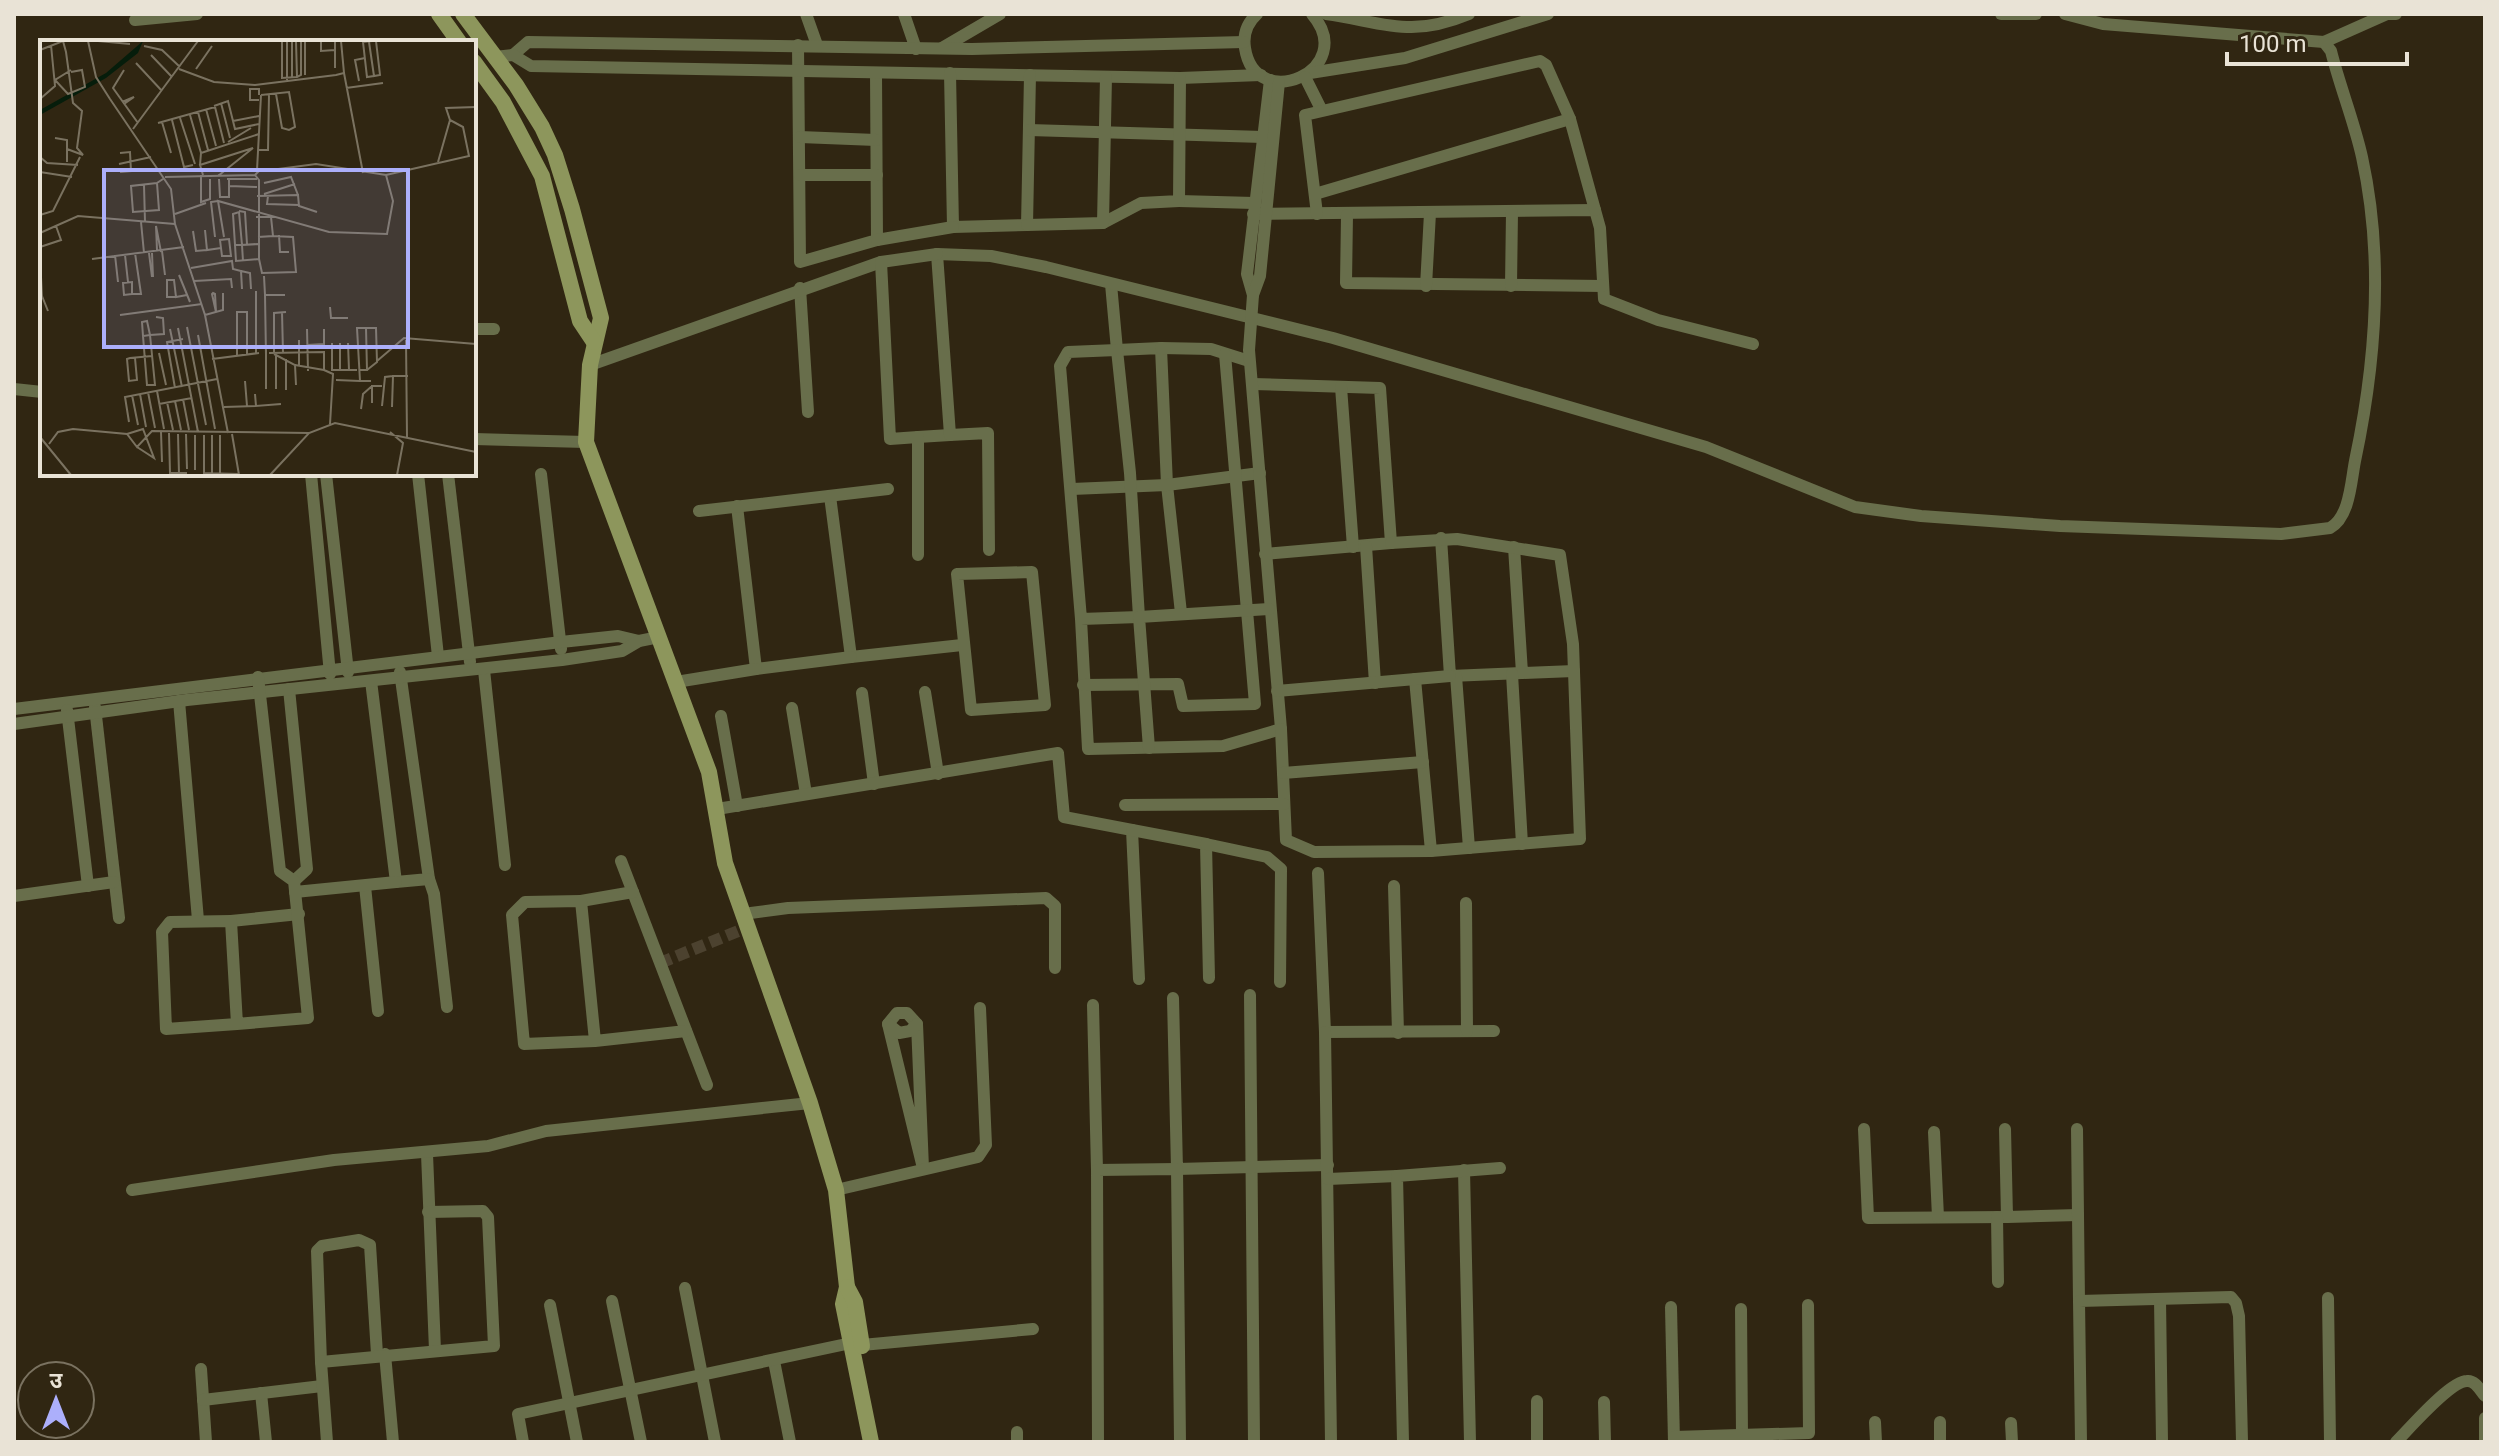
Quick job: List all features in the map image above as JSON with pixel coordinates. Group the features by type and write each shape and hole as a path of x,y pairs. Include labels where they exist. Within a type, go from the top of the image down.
{"street":[{"path":"135,20 197,14"},
{"path":"439,14 458,40"},
{"path":"463,14 523,95 555,155 601,318 590,365 586,442 709,772 725,863 810,1103 836,1190 847,1287 843,1304 882,1442"},
{"path":"806,14 817,45"},
{"path":"904,14 916,49"},
{"path":"1257,14 1246,29 1244,42 1252,66 1270,79"},
{"path":"1308,75 1324,49 1324,35 1312,14"},
{"path":"1326,14 1403,29 1433,26 1469,14"},
{"path":"513,55 531,66 1270,79 1405,58 1546,14"},
{"path":"2001,14 2022,17 2036,14"},
{"path":"2065,14 2084,21 2129,20 2324,42 2387,14 2396,14"},
{"path":"942,48 993,16"},
{"path":"495,57 513,55 528,42 916,49 1244,42"},
{"path":"590,365 800,288 881,262 937,254 991,256 1251,317 1706,447 1855,507 1921,516 2060,526 2281,534 2330,528 2336,524 2347,502 2362,429 2377,259 2362,159 2331,51 2324,42"},
{"path":"798,45 800,262 877,240 953,227 1103,223 1141,203 1179,201 1258,211 1347,215 1595,210"},
{"path":"971,74 972,49"},
{"path":"1317,214 1305,115 1540,61 1546,65 1570,119 1595,210 1604,299 1658,320 1753,344"},
{"path":"876,73 877,240"},
{"path":"950,73 953,227"},
{"path":"1027,225 1030,75"},
{"path":"1308,75 1321,109"},
{"path":"1103,223 1106,77"},
{"path":"1179,201 1180,78"},
{"path":"1265,554 1441,538 1560,555 1574,671 1580,839 1431,851 1314,852 1286,840 1281,729 1269,609 1265,554 1260,473 1253,384 1249,361 1253,295 1260,276 1258,211 1270,79"},
{"path":"1258,211 1270,79"},
{"path":"480,81 503,102 542,176 580,321 594,342"},
{"path":"1315,194 1570,119"},
{"path":"1029,130 1263,137"},
{"path":"800,137 876,140"},
{"path":"800,175 877,175"},
{"path":"1511,286 1512,212"},
{"path":"1426,286 1430,213"},
{"path":"1347,215 1346,283 1603,286"},
{"path":"937,254 950,435"},
{"path":"881,262 890,439 988,433 989,550"},
{"path":"1111,284 1131,485 1149,748"},
{"path":"800,288 808,412"},
{"path":"476,329 494,329"},
{"path":"1249,361 1211,349 1161,348 1068,352 1061,358 1088,749 1223,746 1281,729"},
{"path":"1161,348 1167,485 1181,613"},
{"path":"1225,354 1255,704"},
{"path":"1253,384 1380,388 1391,543"},
{"path":"1341,387 1375,683"},
{"path":"14,389 40,392"},
{"path":"918,437 918,555"},
{"path":"476,439 586,442"},
{"path":"1072,489 1167,485 1260,473"},
{"path":"541,474 562,660"},
{"path":"311,476 331,685"},
{"path":"326,476 349,683"},
{"path":"418,476 438,656"},
{"path":"448,476 469,654 477,671 505,865"},
{"path":"699,511 888,489"},
{"path":"830,496 851,657"},
{"path":"737,506 756,669"},
{"path":"1441,538 1469,848"},
{"path":"1514,547 1522,844"},
{"path":"1032,572 1045,705 971,710 962,645 957,574 1032,572"},
{"path":"1081,619 1269,609"},
{"path":"14,709 561,642 618,636 639,641"},
{"path":"14,724 179,701 562,660 622,651 639,641 659,637"},
{"path":"676,682 756,669 962,645"},
{"path":"399,661 429,879 434,894 447,1007"},
{"path":"1083,685 1178,684 1183,706 1192,708 1255,704 1278,695 1415,679 1574,671"},
{"path":"258,677 280,871 295,886 299,914 308,1018 166,1029 162,932 170,922 231,921 299,914"},
{"path":"1415,679 1431,851"},
{"path":"371,681 396,882"},
{"path":"289,689 307,869 295,886"},
{"path":"925,692 938,774"},
{"path":"862,693 874,784"},
{"path":"94,698 119,918"},
{"path":"179,701 198,920"},
{"path":"67,702 88,886"},
{"path":"792,708 806,794"},
{"path":"721,716 737,806"},
{"path":"717,809 1058,753 1064,817 1267,857 1281,869 1280,982"},
{"path":"1283,773 1423,762"},
{"path":"1125,805 1284,804"},
{"path":"1132,830 1139,979"},
{"path":"1206,844 1209,978"},
{"path":"621,861 707,1085"},
{"path":"1318,873 1325,1032 1331,1442"},
{"path":"295,886 365,886 429,879"},
{"path":"14,896 114,882"},
{"path":"365,886 378,1011"},
{"path":"1394,886 1398,1033"},
{"path":"633,892 581,901 525,902 512,915 524,1044 595,1041 686,1031"},
{"path":"743,914 788,908 1046,898 1055,906 1055,968"},
{"path":"581,901 595,1041"},
{"path":"1466,903 1467,1031"},
{"path":"231,921 237,1024"},
{"path":"1250,995 1254,1442"},
{"path":"1173,998 1180,1442"},
{"path":"1093,1005 1098,1442"},
{"path":"836,1190 978,1157 986,1145 980,1008"},
{"path":"888,1024 899,1033 910,1031 917,1024 923,1168 888,1024"},
{"path":"1325,1032 1494,1031"},
{"path":"132,1190 334,1160 427,1154 488,1146 546,1131 810,1103"},
{"path":"1864,1129 1868,1218 2078,1215"},
{"path":"1998,1282 2005,1129"},
{"path":"2077,1129 2081,1442"},
{"path":"1934,1132 1938,1217"},
{"path":"427,1154 435,1350"},
{"path":"1097,1170 1328,1165"},
{"path":"1328,1179 1500,1168"},
{"path":"1464,1170 1470,1442"},
{"path":"1397,1176 1403,1442"},
{"path":"321,1362 381,1354 494,1346 488,1217 483,1211 428,1212"},
{"path":"327,1442 317,1251 322,1246 359,1240 370,1245 393,1442"},
{"path":"685,1288 715,1442"},
{"path":"2079,1301 2231,1297 2236,1303 2242,1442"},
{"path":"2328,1298 2330,1442"},
{"path":"2160,1299 2162,1442"},
{"path":"612,1301 641,1442"},
{"path":"550,1305 577,1442"},
{"path":"1671,1307 1674,1440 1742,1436 1809,1438 1808,1305"},
{"path":"1741,1309 1742,1436"},
{"path":"523,1442 518,1414 856,1344 1033,1329"},
{"path":"856,1344 871,1442"},
{"path":"774,1361 790,1442"},
{"path":"201,1369 206,1442"},
{"path":"2396,1442 2452,1387 2465,1380 2474,1382 2485,1396"},
{"path":"203,1400 322,1386"},
{"path":"261,1393 266,1442"},
{"path":"1537,1401 1537,1442"},
{"path":"1604,1402 1605,1442"},
{"path":"2485,1418 2485,1442"},
{"path":"1875,1422 1876,1442"},
{"path":"1940,1422 1940,1442"},
{"path":"2011,1423 2012,1442"}],"tunnel":[{"path":"660,963 748,927"}]}
